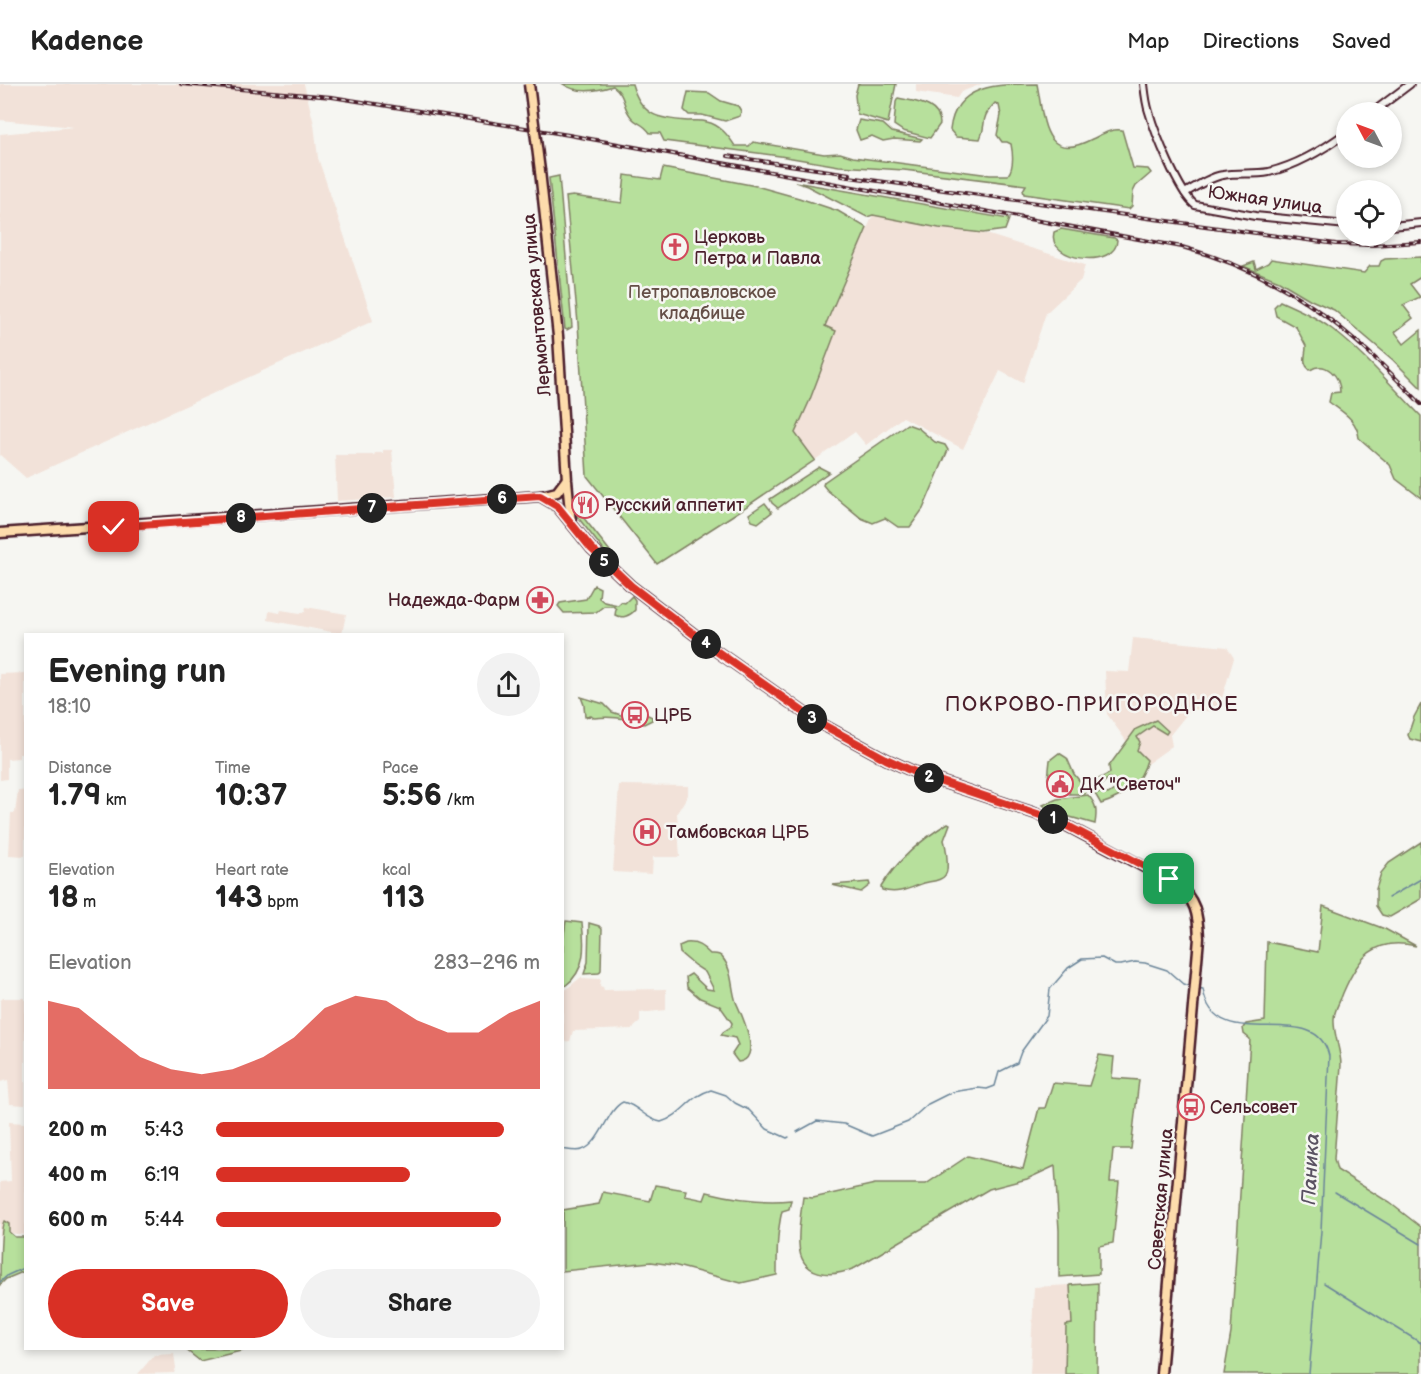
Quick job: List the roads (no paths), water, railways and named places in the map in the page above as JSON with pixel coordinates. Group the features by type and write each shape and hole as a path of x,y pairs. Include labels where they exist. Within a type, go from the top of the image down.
{"main road":[{"name":"Лермонтовская улица","path":"529,84 558,337 572,524"},
{"path":"0,533 540,496 557,492 567,480"},
{"path":"540,496 557,506 572,524"},
{"name":"Советская улица","path":"572,524 591,548 631,586 800,711 859,745 921,775 1028,810 1085,834 1155,871 1183,889 1194,902 1199,938 1195,996 1161,1374"}],"street":[{"path":"1144,84 1151,118 1168,162 1185,193 1215,177 1226,174 1262,173 1291,165 1318,153 1336,140"},
{"path":"1386,102 1410,84"},
{"name":"Южная улица","path":"1185,193 1189,200 1204,208 1255,216 1336,224"},
{"path":"1402,225 1421,223"}],"waterway":[{"path":"1388,898 1421,879"},
{"name":"Паника","path":"797,1132 817,1121 844,1124 872,1136 908,1122 928,1104 952,1092 987,1089 995,1086 999,1072 1017,1063 1021,1052 1047,1016 1050,989 1068,968 1082,959 1102,958 1115,965 1145,963 1167,970 1183,984 1192,987"},
{"name":"Паника","path":"1197,988 1203,989 1211,1010 1226,1021 1244,1025 1305,1030 1320,1039 1329,1056 1321,1231 1309,1374"},
{"name":"Паника","path":"564,1149 578,1151 589,1147 617,1106 623,1102 661,1122 711,1090 726,1095 749,1110 767,1129 789,1137"},
{"path":"1335,1192 1421,1244"},
{"name":"Паника","path":"0,1282 8,1275 24,1268"},
{"path":"1324,1283 1421,1343"}],"railway":[{"path":"181,84 332,97 569,135 1182,247 1254,273 1314,308 1367,351 1421,404"},
{"path":"728,156 850,174"},
{"path":"842,176 1336,244 1372,245 1421,242"}],"place":[{"name":"Церковь Петра и Павла","path":"675,247"},
{"name":"Русский аппетит","path":"585,505"},
{"name":"Надежда-Фарм","path":"540,600"},
{"name":"ЦРБ","path":"635,715"},
{"name":"ДК \"Светоч\"","path":"1060,784"},
{"name":"Тамбовская ЦРБ","path":"647,832"},
{"name":"Сельсовет","path":"1191,1107"}],"district":[{"name":"ПОКРОВО-ПРИГОРОДНОЕ","path":"1092,704"}],"park label":[{"name":"Петропавловское кладбище","path":"702,302"}]}
